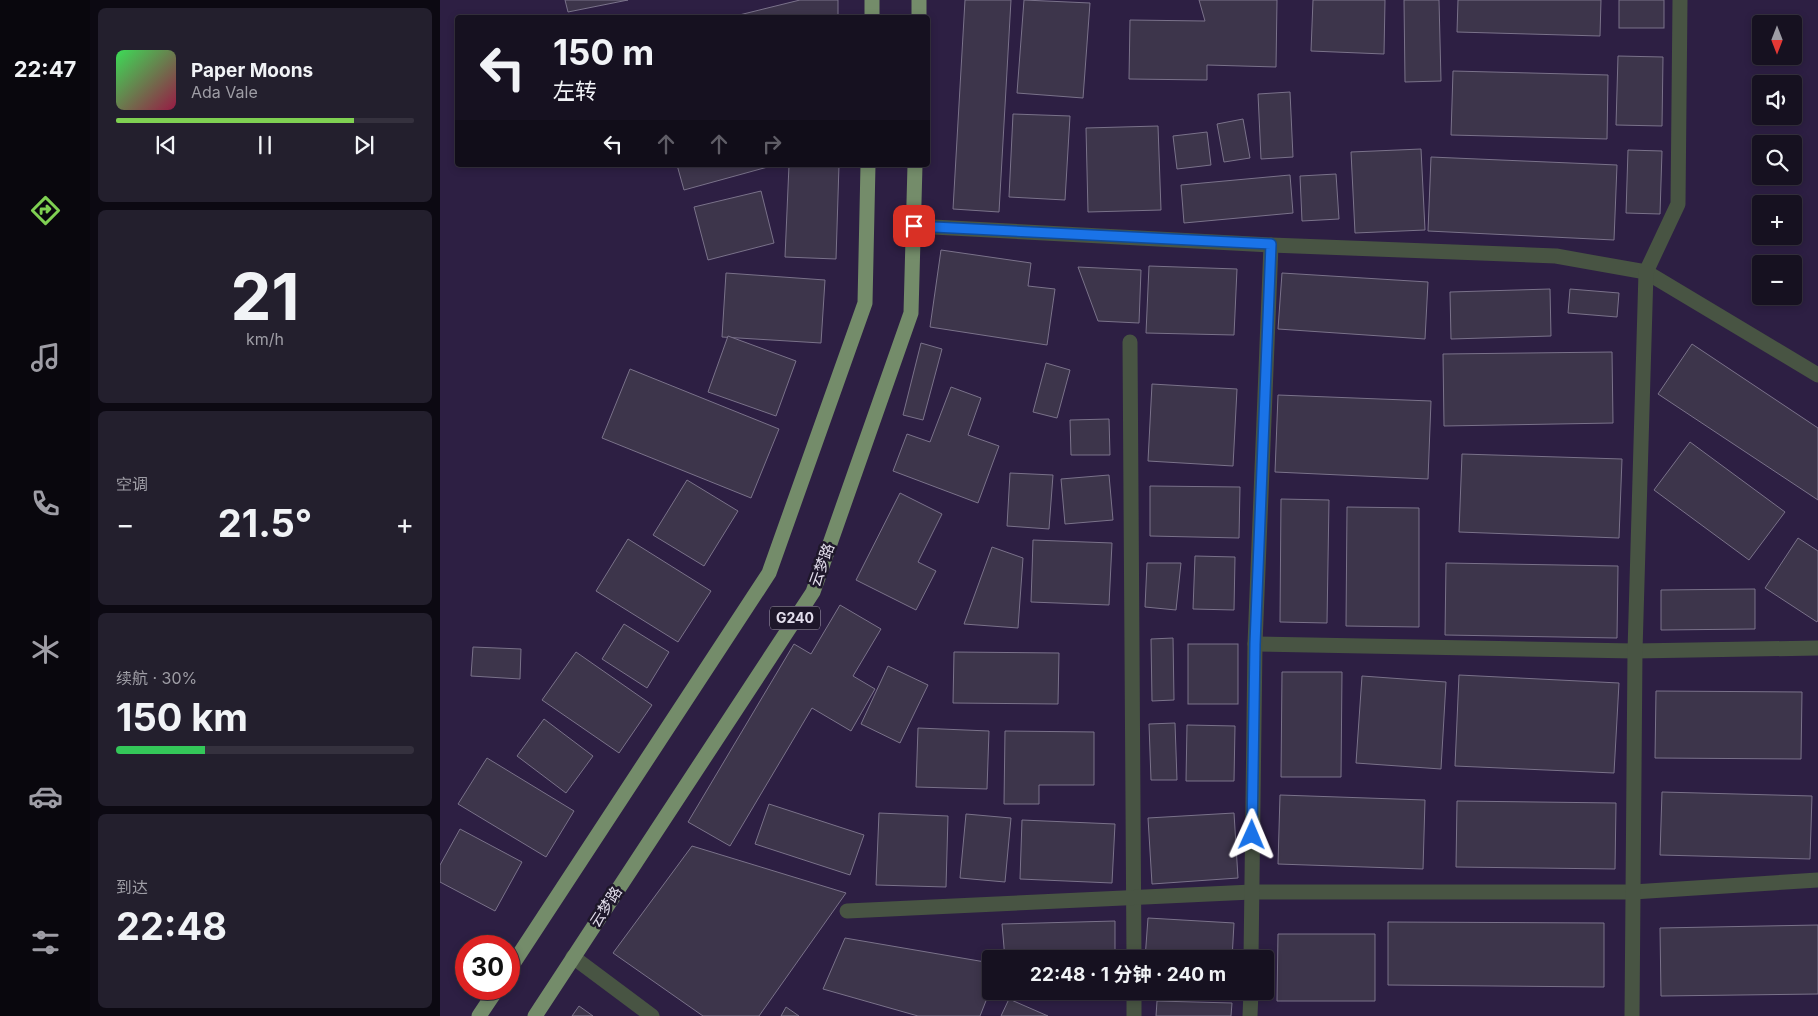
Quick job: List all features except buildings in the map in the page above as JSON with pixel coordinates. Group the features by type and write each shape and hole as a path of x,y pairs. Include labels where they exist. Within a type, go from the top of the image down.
{"main road":[{"path":"872,0 872,15"},
{"path":"919,15 920,0"},
{"name":"G240","path":"520,953 770,573 864,303 868,167"},
{"name":"云梦路","path":"535,1016 813,592 911,313 915,167"},
{"path":"479,1016 490,1000"}],"street":[{"path":"1632,1016 1635,651 1646,272 1678,204 1680,0"},
{"path":"914,226 1556,256 1646,272 1818,375"},
{"path":"1251,950 1255,644 1271,244"},
{"path":"1130,342 1134,950"},
{"path":"1255,644 1635,651 1818,648"},
{"path":"847,910 1252,892 1634,892 1818,880"},
{"path":"574,957 652,1016"},
{"path":"1134,1000 1134,1016"},
{"path":"1250,1016 1251,1000"}],"shaded area":[{"path":"440,0 1818,0 1818,1016 440,1016"}],"route":[{"path":"914,226 1271,244 1255,644 1252,835"}]}
